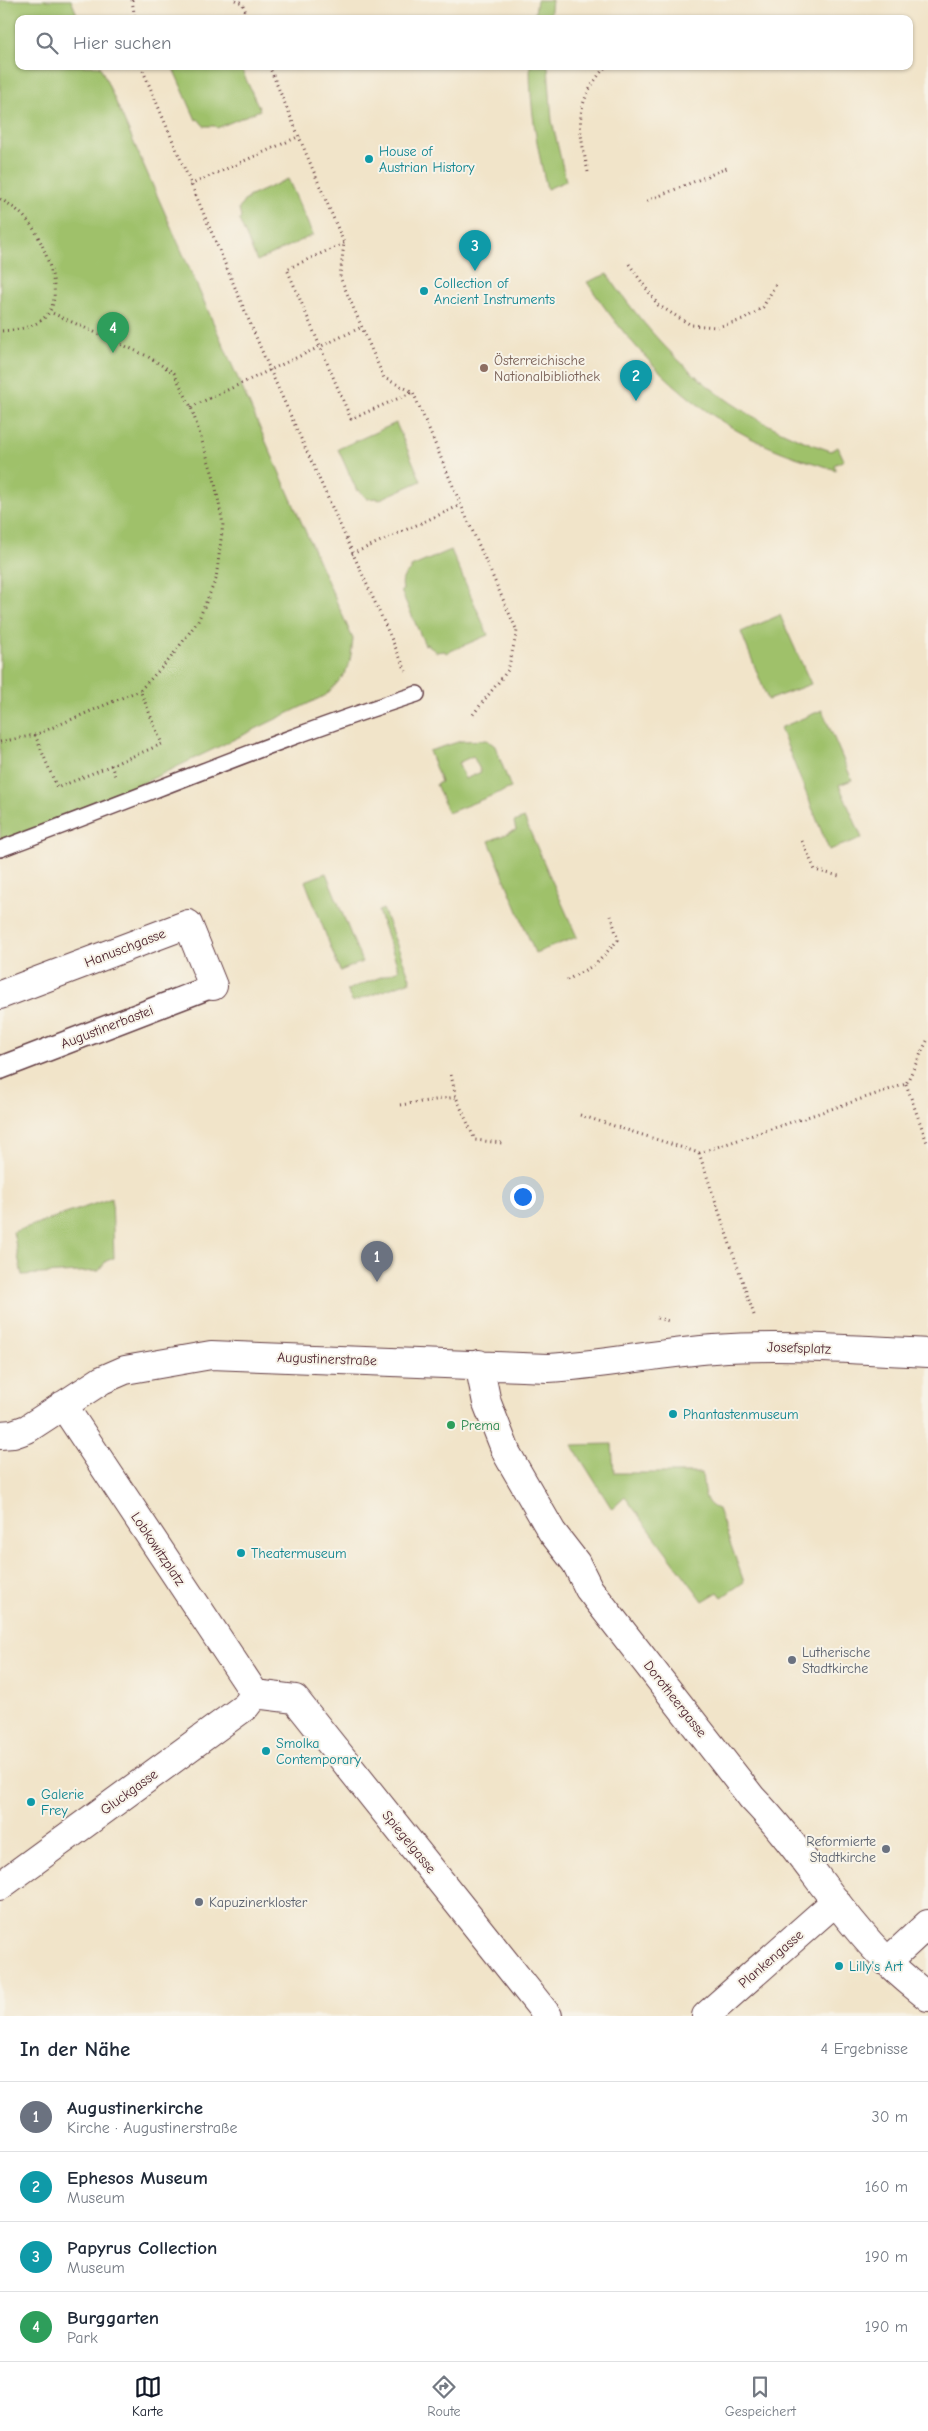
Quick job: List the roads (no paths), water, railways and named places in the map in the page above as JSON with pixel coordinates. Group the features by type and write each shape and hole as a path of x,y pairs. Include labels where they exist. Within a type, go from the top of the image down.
{"street":[{"name":"Hanuschgasse","path":"0,995 188,924 213,986"},
{"name":"Augustinerbastei","path":"0,1068 213,986"},
{"name":"Josefsplatz","path":"671,1353 760,1347 928,1352"},
{"name":"Augustinerstraße","path":"0,1435 13,1434 27,1429 102,1380 125,1370 211,1355 548,1368 588,1366 671,1353"},
{"name":"Dorotheergasse","path":"480,1364 487,1402 507,1454 552,1532 576,1563 589,1588 752,1798 768,1814 836,1901 887,1962 928,1997"},
{"name":"Lobkowitzplatz","path":"63,1405 255,1694"},
{"name":"Gluckgasse","path":"0,1886 246,1706 255,1694"},
{"name":"Spiegelgasse","path":"255,1694 294,1700 548,2016"},
{"name":"Plankengasse","path":"706,2016 836,1901"},
{"path":"887,1962 928,1924"}],"lane":[{"path":"0,849 125,803 345,717 417,694"}],"place":[{"name":"House of Austrian History","path":"369,159"},
{"name":"Papyrus Collection","path":"475,271"},
{"name":"Collection of Ancient Instruments","path":"424,291"},
{"name":"Burggarten","path":"113,353"},
{"name":"Österreichische Nationalbibliothek","path":"484,368"},
{"name":"Ephesos Museum","path":"636,401"},
{"name":"Augustinerkirche","path":"377,1282"},
{"name":"Phantastenmuseum","path":"673,1414"},
{"name":"Prema","path":"451,1425"},
{"name":"Theatermuseum","path":"241,1553"},
{"name":"Lutherische Stadtkirche","path":"792,1660"},
{"name":"Smolka Contemporary","path":"266,1751"},
{"name":"Galerie Frey","path":"31,1802"},
{"name":"Reformierte Stadtkirche","path":"886,1849"},
{"name":"Kapuzinerkloster","path":"199,1902"},
{"name":"Lilly's Art","path":"839,1966"}]}
